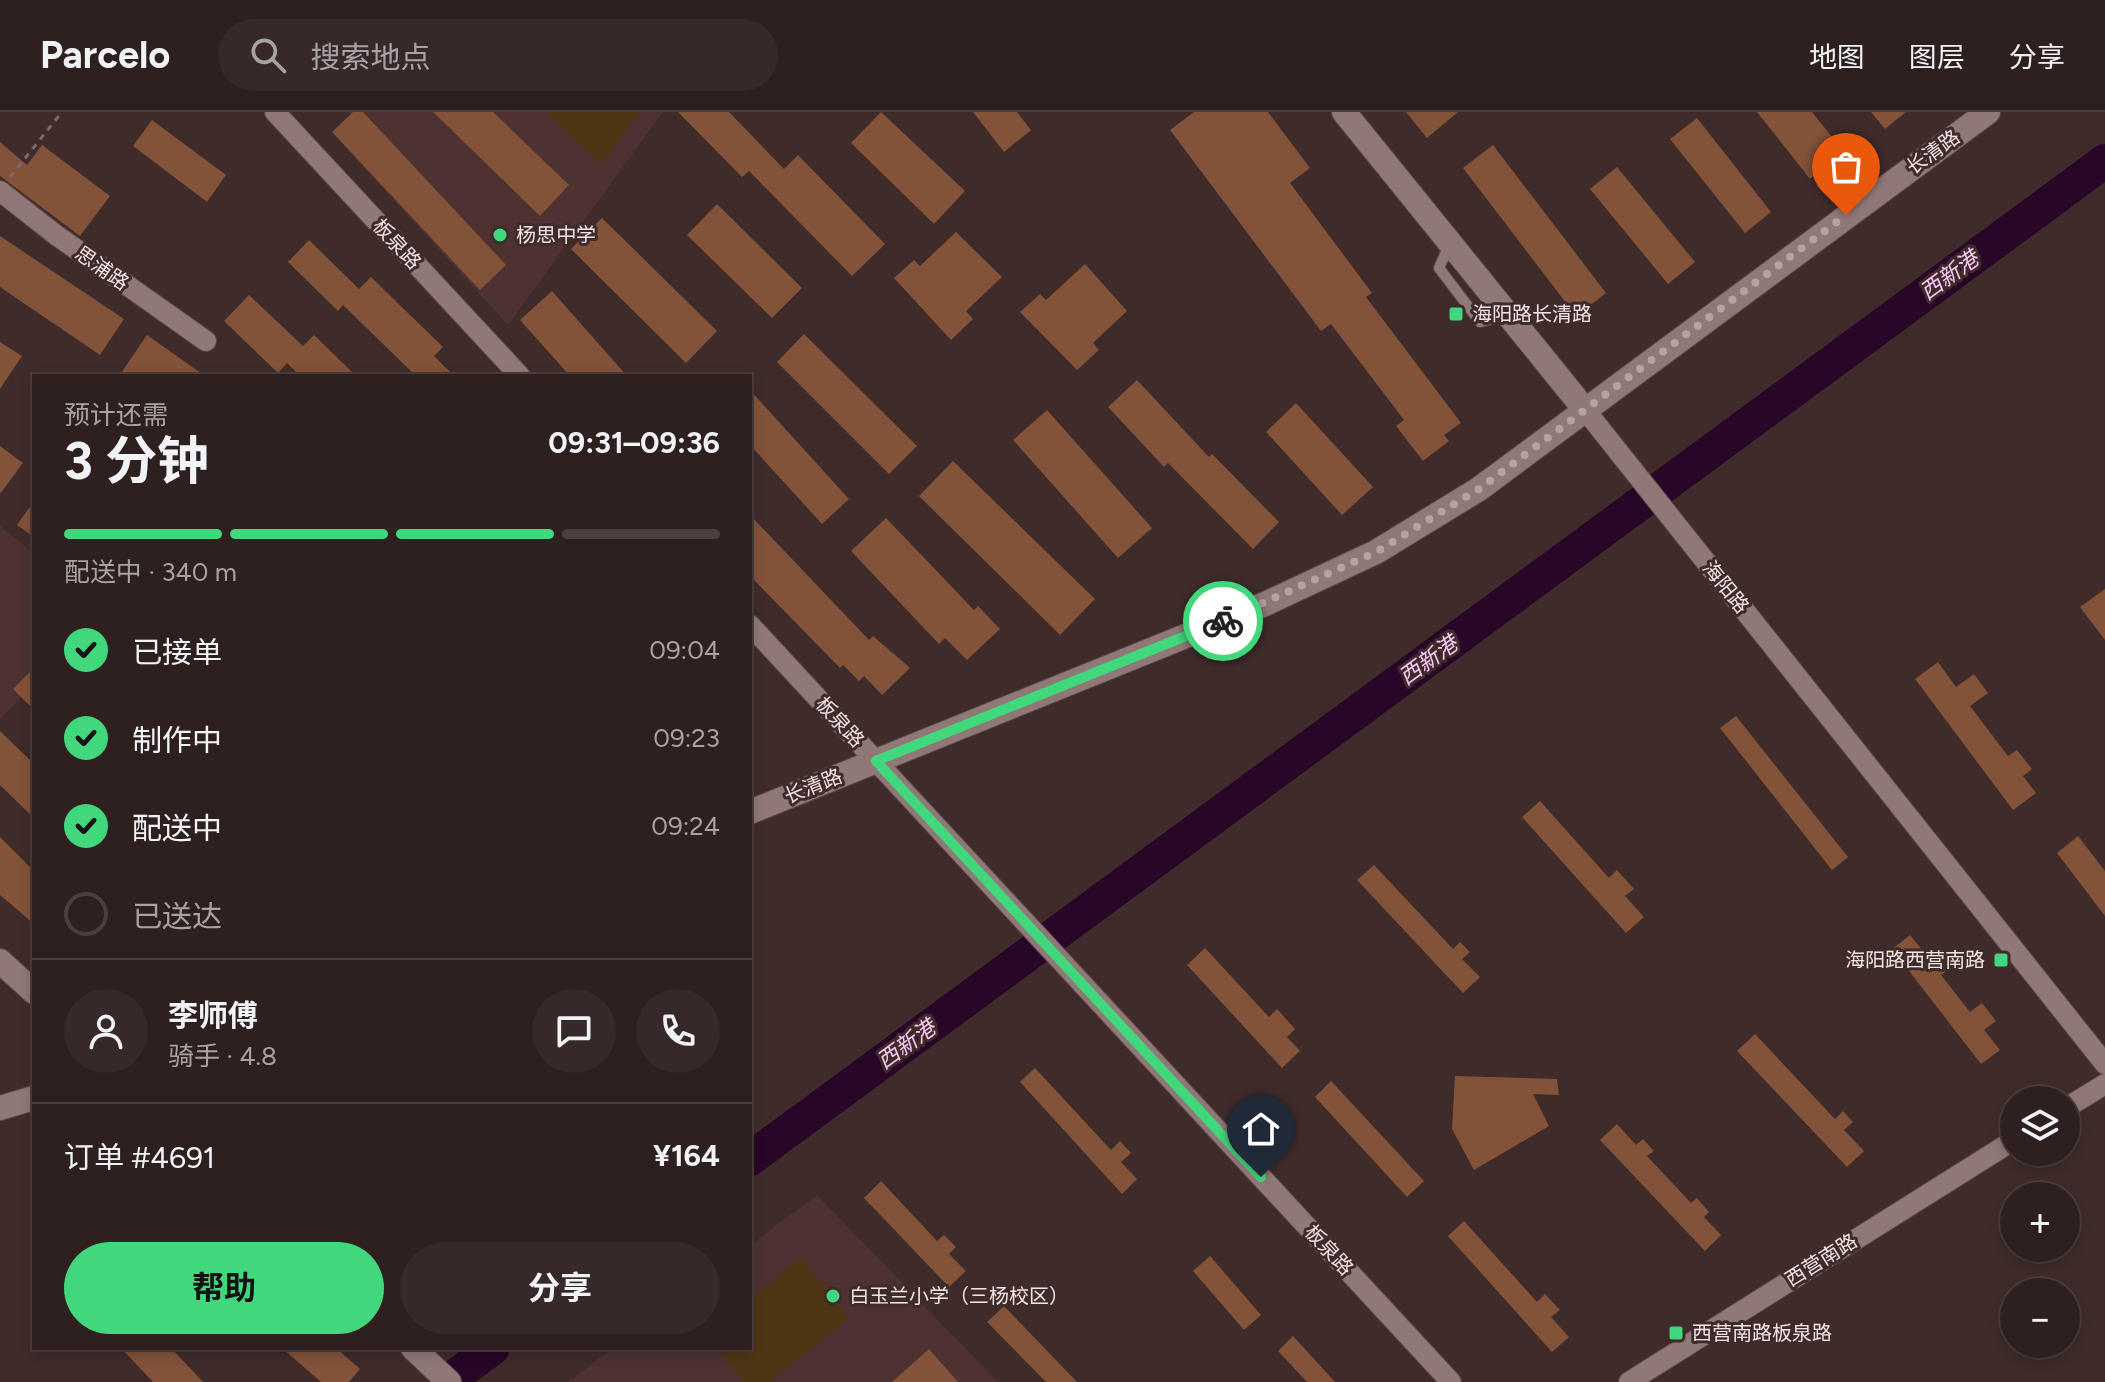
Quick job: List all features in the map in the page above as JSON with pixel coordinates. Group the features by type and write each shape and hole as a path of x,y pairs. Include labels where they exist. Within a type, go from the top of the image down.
{"main road":[{"name":"海阳路","path":"1344,112 1586,411"},
{"name":"长清路","path":"752,811 1321,579 1428,522 1586,411 1988,112"},
{"path":"0,961 32,990"},
{"path":"0,1108 32,1099"},
{"path":"415,1350 449,1382"}],"street":[{"name":"板泉路","path":"275,112 518,374"},
{"name":"思浦路","path":"4,185 56,235 206,341"},
{"name":"海阳路","path":"1586,411 2105,1064"},
{"name":"板泉路","path":"752,627 1451,1382"},
{"path":"2080,1099 2105,1084"},
{"name":"西营南路","path":"1629,1382 2000,1149"}],"path":[{"path":"4,185 62,112"}],"shaded area":[{"name":"杨思中学","path":"350,112 663,112 508,325 344,146"},
{"path":"546,112 640,112 601,164"},
{"path":"0,526 32,551 32,686 0,719"},
{"name":"白玉兰小学（三杨校区）","path":"817,1195 998,1382 568,1382 610,1350 752,1350 752,1244"},
{"path":"801,1258 849,1318 769,1382 744,1382 719,1350 752,1350 752,1297"}],"building":[{"path":"353,112 363,112 506,265 480,290 332,132"},
{"path":"433,112 493,112 569,185 540,216"},
{"path":"678,112 729,112 784,169 798,155 885,244 852,276 749,171 742,177"},
{"path":"881,112 965,191 934,224 851,143"},
{"path":"973,112 1017,112 1031,130 1004,152"},
{"path":"1194,112 1268,112 1310,168 1290,183 1372,293 1366,297 1461,423 1444,435 1449,441 1423,461 1396,426 1404,420 1331,324 1321,331 1170,130"},
{"path":"1406,112 1458,112 1427,138"},
{"path":"1757,112 1812,112 1844,152 1810,179"},
{"path":"1871,112 1906,112 1885,129"},
{"path":"1697,118 1771,212 1745,233 1670,139"},
{"path":"152,120 226,175 207,202 133,146"},
{"path":"0,142 27,165 42,145 110,196 80,236 0,176"},
{"path":"1493,145 1606,293 1576,316 1463,168"},
{"path":"1617,167 1695,262 1668,284 1590,189"},
{"path":"717,204 802,288 772,318 687,235"},
{"path":"602,218 717,331 686,363 571,249"},
{"path":"956,232 1002,277 966,311 973,319 951,340 894,278 914,260 920,266"},
{"path":"0,236 124,319 100,355 0,287"},
{"path":"309,240 359,289 371,277 443,347 434,356 452,374 414,374 343,305 338,311 288,262"},
{"path":"1085,264 1127,311 1093,343 1099,350 1077,370 1020,312 1040,294 1046,300"},
{"path":"552,291 625,374 568,374 520,320"},
{"path":"249,295 303,346 314,335 354,374 298,374 287,363 278,373 224,321"},
{"path":"804,334 917,446 889,474 777,362"},
{"path":"147,335 202,374 120,374"},
{"path":"0,342 22,356 0,389"},
{"path":"1137,380 1209,457 1212,454 1279,522 1253,549 1168,463 1164,467 1108,407"},
{"path":"752,392 849,499 822,524 752,447"},
{"path":"1296,403 1373,487 1342,515 1266,432"},
{"path":"1047,410 1152,528 1118,558 1013,440"},
{"path":"0,446 23,463 0,494"},
{"path":"953,461 1095,599 1060,635 919,496"},
{"path":"32,504 32,536 17,525"},
{"path":"752,517 869,640 873,636 910,668 882,695 864,676 859,681 843,665 840,668 752,578"},
{"path":"886,518 974,610 978,606 1000,629 967,660 945,638 939,644 851,551"},
{"path":"2105,589 2105,640 2080,607"},
{"path":"1938,662 1956,687 1974,674 1988,693 1970,706 2008,756 2017,750 2032,769 2023,776 2036,793 2013,810 1915,679"},
{"path":"32,670 32,708 13,689"},
{"path":"1736,716 1848,857 1832,870 1720,728"},
{"path":"0,731 32,762 32,816 0,785"},
{"path":"1540,801 1609,878 1617,870 1634,889 1625,896 1644,917 1626,933 1522,817"},
{"path":"2078,836 2105,871 2105,916 2057,853"},
{"path":"0,837 32,869 32,922 0,895"},
{"path":"1374,865 1453,949 1460,942 1470,952 1462,959 1480,977 1463,993 1357,880"},
{"path":"1910,935 1930,960 1943,950 1955,964 1941,975 1970,1012 1982,1003 1996,1021 1984,1030 2000,1050 1981,1064 1892,949"},
{"path":"1205,948 1269,1017 1277,1009 1295,1029 1287,1037 1300,1051 1282,1068 1187,965"},
{"path":"1755,1034 1835,1119 1843,1111 1853,1122 1844,1130 1864,1151 1847,1167 1737,1051"},
{"path":"1035,1068 1111,1150 1120,1141 1131,1153 1121,1162 1137,1179 1122,1194 1020,1082"},
{"path":"1455,1076 1557,1079 1559,1095 1533,1094 1549,1126 1474,1170 1452,1129"},
{"path":"1331,1081 1424,1181 1407,1197 1315,1097"},
{"path":"1617,1124 1636,1145 1643,1139 1654,1151 1647,1156 1691,1203 1697,1198 1709,1212 1704,1217 1721,1235 1705,1251 1600,1140"},
{"path":"881,1181 937,1241 944,1235 956,1247 949,1254 966,1271 949,1287 864,1198"},
{"path":"1464,1221 1537,1302 1545,1294 1560,1310 1551,1317 1569,1337 1552,1352 1448,1236"},
{"path":"1210,1256 1261,1315 1244,1330 1193,1271"},
{"path":"1004,1306 1077,1382 1046,1382 987,1322"},
{"path":"1293,1336 1335,1382 1307,1382 1278,1351"},
{"path":"929,1349 958,1382 892,1382"},
{"path":"123,1350 173,1350 203,1382 153,1382"},
{"path":"284,1350 338,1350 360,1369 349,1382 321,1382"}],"waterway":[{"name":"西新港","path":"752,1158 2105,161"},
{"name":"西新港","path":"447,1382 490,1350"}],"way so far":[{"path":"1223,621 1376,552 1479,489 1846,215"}],"place":[{"name":"杨思中学","path":"500,235"},
{"name":"海阳路长清路","path":"1456,314"},
{"name":"海阳路西营南路","path":"2001,960"},
{"name":"白玉兰小学（三杨校区）","path":"833,1296"},
{"name":"西营南路板泉路","path":"1676,1333"}],"route":[{"path":"1223,621 876,761 1261,1177"}]}
